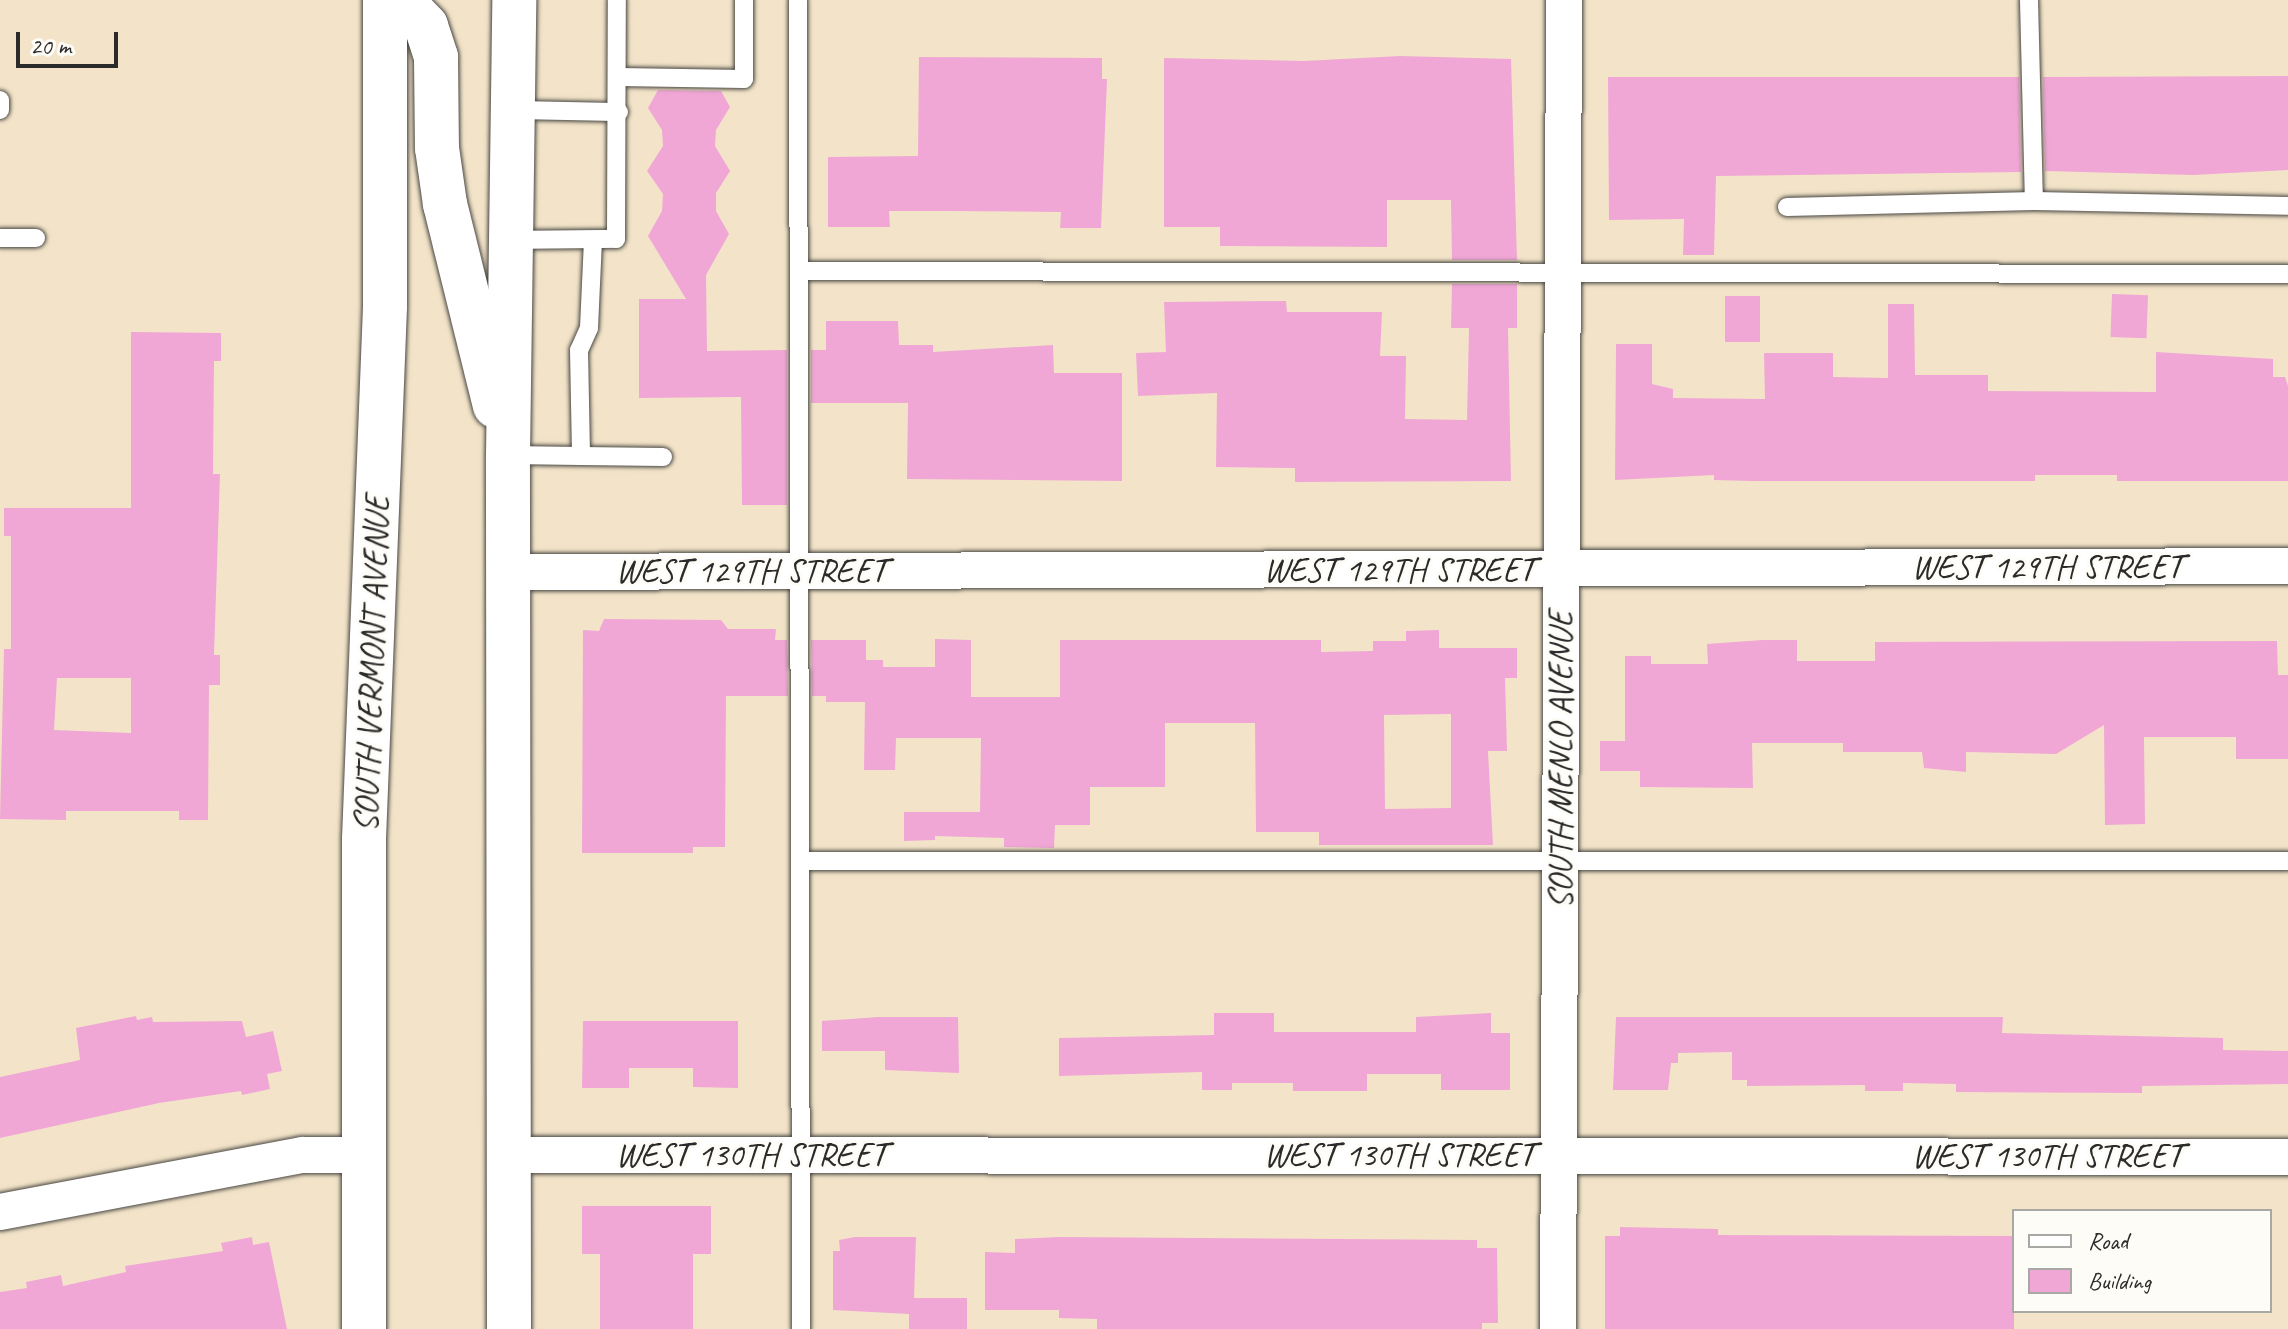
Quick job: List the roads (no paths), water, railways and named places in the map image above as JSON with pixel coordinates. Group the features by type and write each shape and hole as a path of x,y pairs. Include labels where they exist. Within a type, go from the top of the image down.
{"main road":[{"name":"SOUTH VERMONT AVENUE","path":"364,1308 364,839 385,306 385,0"},
{"path":"401,0 426,26 436,57 437,148 445,204 508,455"},
{"path":"509,1329 511,572 508,455 514,0"},
{"path":"364,1308 393,1329"}],"street":[{"name":"SOUTH MENLO AVENUE","path":"1558,1329 1564,0"},
{"name":"WEST 129TH STREET","path":"511,572 2288,566"},
{"path":"0,1212 303,1155 364,1155"},
{"name":"WEST 130TH STREET","path":"510,1155 2288,1157"}],"lane":[{"path":"512,240 616,239 619,112 617,0"},
{"path":"619,77 744,79 744,0"},
{"path":"798,0 802,570 801,1329"},
{"path":"2029,0 2034,201"},
{"path":"0,100 0,110"},
{"path":"514,110 619,112"},
{"path":"1787,207 2034,201 2288,206"},
{"path":"0,238 36,238"},
{"path":"581,456 579,350 589,328 593,240"},
{"path":"800,271 2288,274"},
{"path":"508,455 663,457"},
{"path":"802,861 2288,861"}]}
